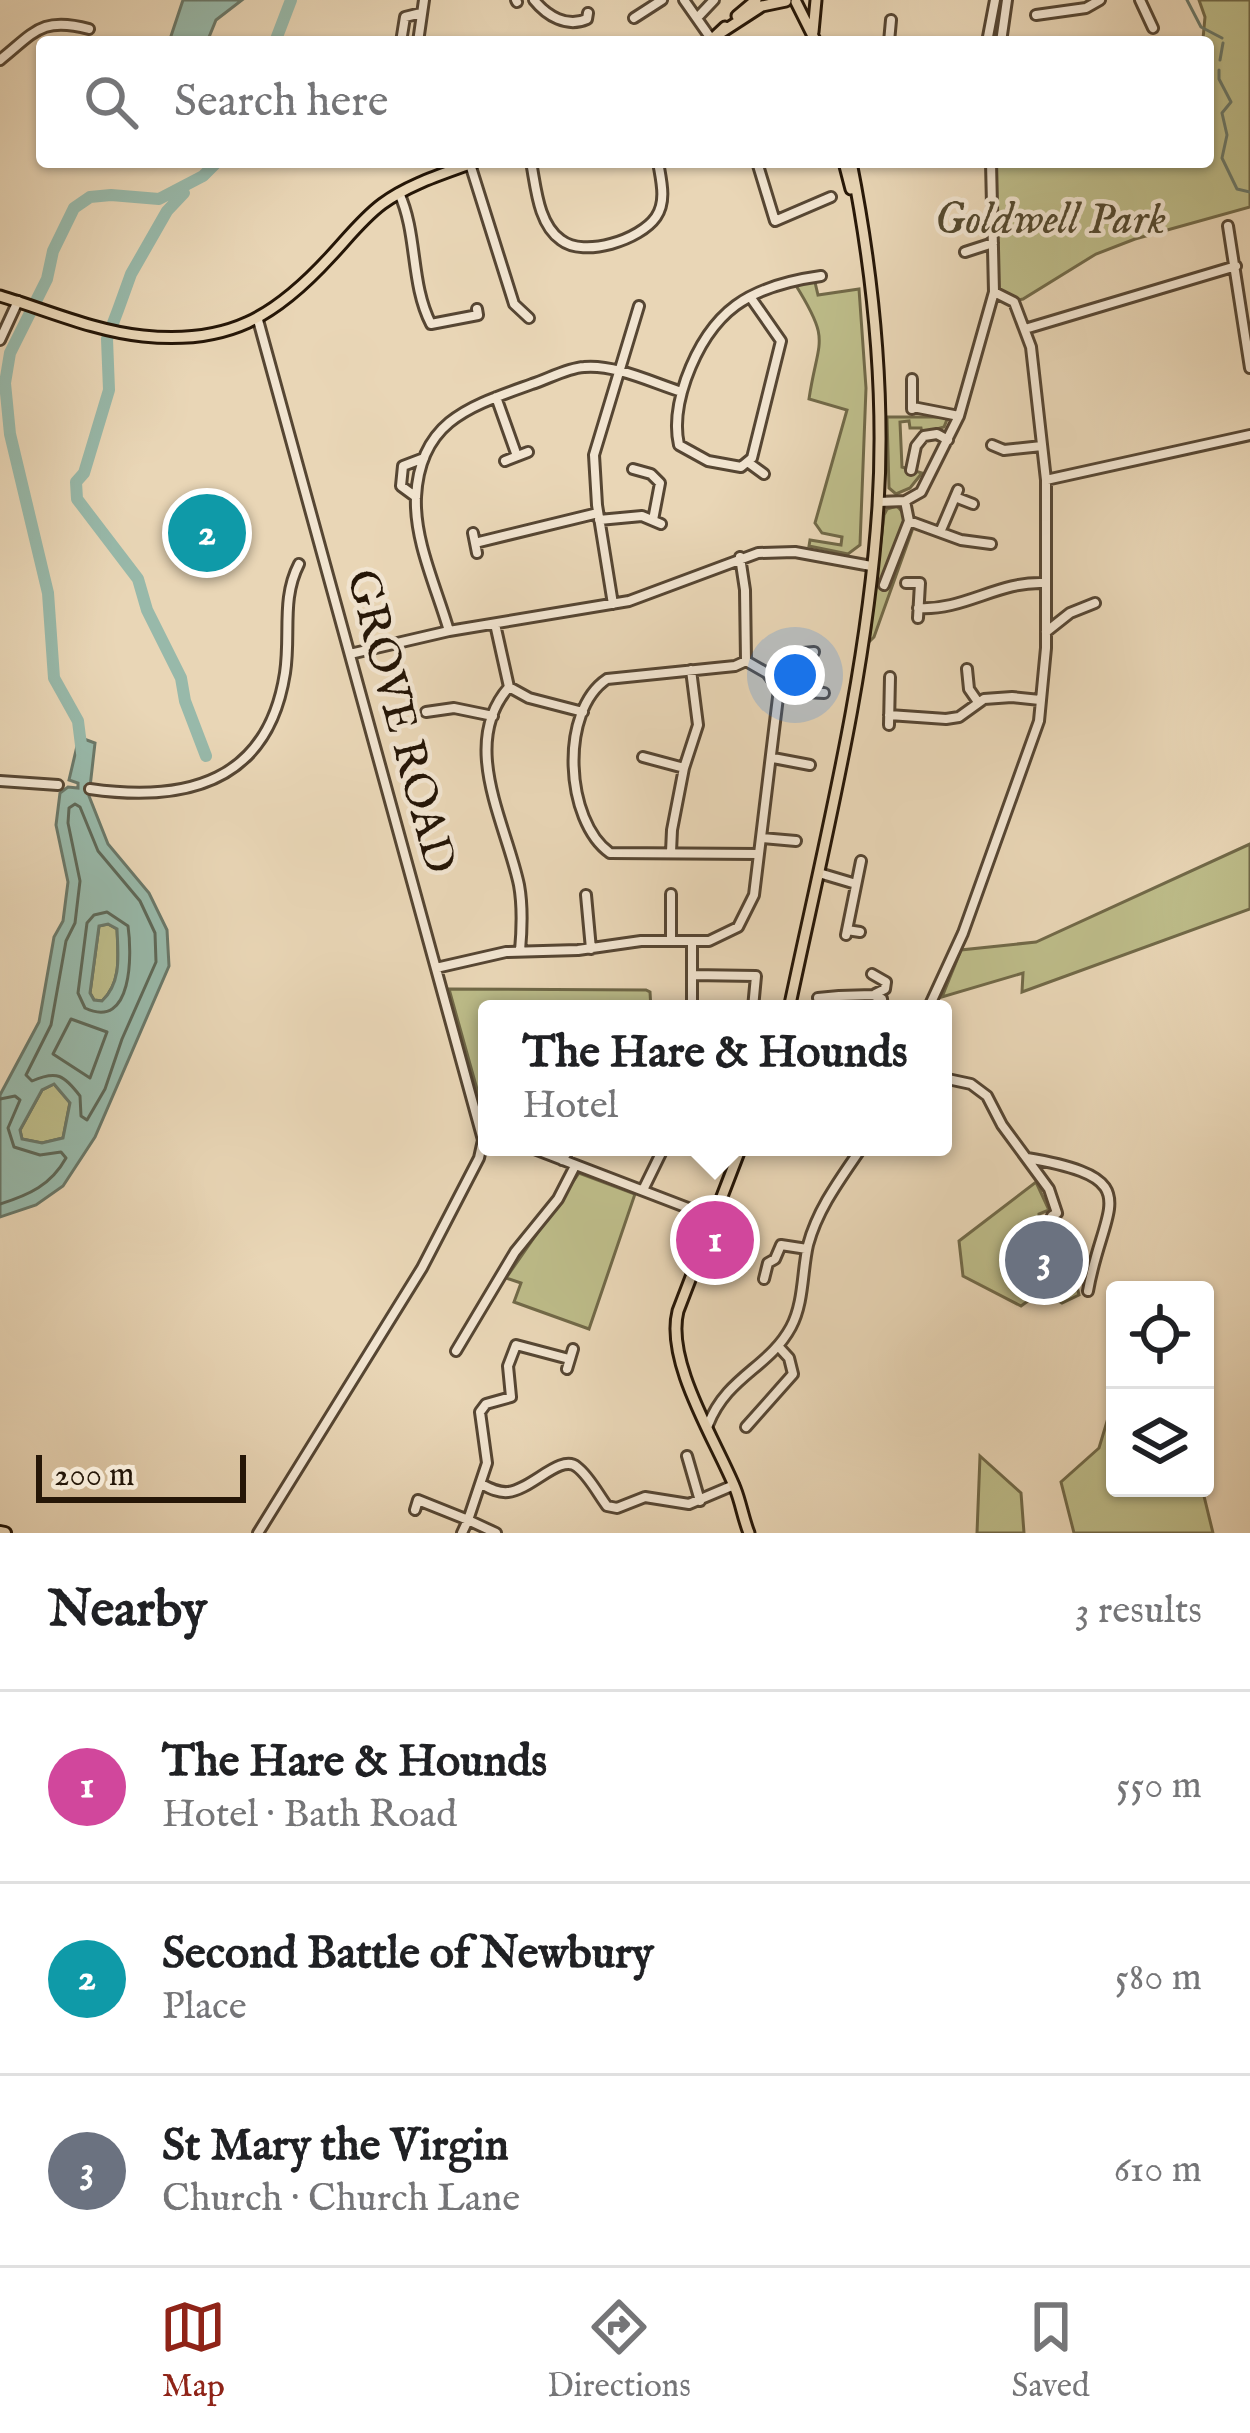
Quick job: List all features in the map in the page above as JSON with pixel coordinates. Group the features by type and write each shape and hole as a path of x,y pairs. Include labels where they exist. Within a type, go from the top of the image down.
{"main road":[{"path":"717,36 756,0"},
{"path":"815,36 816,0"},
{"path":"722,32 762,6 792,1 814,36"},
{"path":"0,296 129,334 174,337 258,320 300,288 373,211 445,168"},
{"path":"791,1000 848,724 878,502 874,333 848,168"},
{"path":"738,1156 675,1324 677,1350 734,1485 745,1529"}],"street":[{"path":"419,36 424,0"},
{"path":"534,0 544,12 573,23 587,20 588,14"},
{"path":"635,19 662,0"},
{"path":"684,0 708,36"},
{"path":"697,18 714,0"},
{"path":"988,36 995,0"},
{"path":"1002,36 1007,0"},
{"path":"1042,16 1071,4 1086,8 1100,0"},
{"path":"1145,5 1153,28"},
{"path":"401,36 405,16 422,14"},
{"path":"890,36 891,20"},
{"path":"0,60 39,28 69,24 89,29"},
{"path":"473,168 514,304 529,317"},
{"path":"532,168 551,230 563,242 593,248 642,231 656,218 662,203 659,168"},
{"path":"758,168 771,222 827,202"},
{"path":"878,502 904,501 924,488 959,416 994,292 992,168"},
{"path":"399,193 408,214 429,328 478,315 477,309"},
{"path":"1228,226 1250,368"},
{"path":"965,252 993,243"},
{"path":"1025,329 1236,266"},
{"path":"751,298 781,341 763,423 748,463 741,467 708,460 679,445 682,392 707,330 732,306 751,298 821,276"},
{"path":"932,1000 963,933 1040,721 1046,632 1046,480 1031,347 1014,302 994,292"},
{"path":"0,340 27,304"},
{"path":"613,604 594,455 638,306"},
{"name":"GROVE ROAD","path":"258,320 478,1115"},
{"path":"449,631 420,535 416,497 424,458 448,422 472,404 581,367 616,371 682,392"},
{"path":"912,379 912,408 959,416"},
{"path":"496,397 517,456"},
{"path":"911,470 916,446 924,436 937,434 948,440"},
{"path":"1046,480 1250,435"},
{"path":"992,445 1004,450 1042,446"},
{"path":"995,459 1004,450"},
{"path":"505,461 528,452"},
{"path":"416,497 401,486 400,475 403,466 424,458"},
{"path":"748,463 764,474"},
{"path":"475,543 599,517 657,522 661,483 652,474 633,469"},
{"path":"941,530 957,494 973,504"},
{"path":"884,585 909,521 904,501"},
{"path":"909,521 961,540 992,542"},
{"path":"350,654 449,631 613,604 668,589 740,557 795,552 872,566"},
{"path":"740,557 746,661"},
{"path":"90,789 126,794 185,789 232,771 254,753 284,676 288,586 299,564"},
{"path":"906,583 920,583 918,613 949,608 1006,585 1044,583"},
{"path":"1046,632 1070,613 1095,602"},
{"path":"495,624 509,687 493,716 486,769 521,876 520,951"},
{"path":"802,653 814,652"},
{"path":"746,661 607,679 594,689 572,747 575,783 590,832 610,853 758,854"},
{"path":"436,968 520,951 692,943 724,936 744,920 753,903 781,697 770,676 746,661"},
{"path":"671,852 684,768 698,725 691,670"},
{"path":"965,674 978,702"},
{"path":"892,683 889,720 959,717 978,702 998,697 1040,700"},
{"path":"509,687 530,698 583,712"},
{"path":"781,697 824,693"},
{"path":"433,715 460,708 493,716"},
{"path":"643,757 684,768"},
{"path":"773,758 810,765"},
{"path":"0,781 58,784"},
{"path":"761,838 796,841"},
{"path":"860,932 847,933 861,861"},
{"path":"819,873 856,884"},
{"path":"671,894 671,941"},
{"path":"586,895 591,949"},
{"path":"587,906 598,905"},
{"path":"692,943 692,1000"},
{"path":"818,998 885,989 884,977 872,974"},
{"path":"692,975 756,976 754,1000"},
{"path":"874,994 881,1000"},
{"path":"838,1000 839,996"},
{"path":"952,1081 980,1089 1056,1205 1057,1213 1052,1216"},
{"path":"258,1533 422,1268 480,1156"},
{"path":"552,1156 714,1218"},
{"path":"562,1160 565,1156"},
{"path":"643,1190 660,1156"},
{"path":"708,1425 721,1397 778,1346 796,1315 807,1249 822,1207 856,1156"},
{"path":"1028,1158 1087,1172 1100,1180 1108,1195 1112,1211 1088,1291"},
{"path":"455,1351 515,1252 558,1199 575,1166"},
{"path":"764,1279 781,1245 807,1249"},
{"path":"463,1533 488,1463 480,1412 486,1404 511,1397 507,1376 512,1350 521,1344 570,1359"},
{"path":"746,1426 795,1374 778,1346"},
{"path":"699,1403 721,1397"},
{"path":"687,1456 700,1501"},
{"path":"480,1484 509,1492 532,1485 568,1462 577,1466 607,1506 617,1508 645,1497 689,1504 734,1485"},
{"path":"418,1501 499,1530"}],"green space":[{"name":"Goldwell Park","path":"1199,0 1250,0 1250,207 1096,254 1023,299 1014,301 995,292 995,168 1214,168 1214,36 1203,36 1205,17"},
{"path":"814,278 818,295 859,289 866,388 860,545 848,554 809,546 810,540 841,545 842,537 822,533 815,523 847,410 809,399 818,330 795,284"},
{"path":"887,417 948,417 944,427 922,433 921,428 910,428 909,421 900,422 902,467 922,473 910,488 896,494 889,488"},
{"path":"897,506 914,525 869,642 884,515"},
{"path":"1250,844 1250,909 1022,992 1023,973 942,997 961,950 1036,942"},
{"path":"99,926 117,929 116,977 102,1001 94,1000 90,993"},
{"path":"449,989 650,992 650,1000 478,1000 478,1093"},
{"path":"54,1084 70,1102 63,1138 42,1143 22,1139 20,1130 42,1090"},
{"path":"579,1173 635,1194 589,1329 514,1302 521,1283 506,1278"},
{"path":"1036,1182 1049,1210 1039,1214 1039,1221 1053,1224 1070,1283 1076,1282 1079,1295 1062,1303 1042,1291 1021,1306 963,1276 959,1241"},
{"path":"1106,1425 1106,1497 1204,1497 1213,1533 1074,1533 1061,1482 1099,1448"},
{"path":"980,1456 1021,1493 1024,1533 977,1533"}],"water":[{"path":"183,0 242,0 216,20 209,36 171,36"},
{"path":"84,739 95,743 89,796 108,844 149,893 167,930 169,966 95,1137 63,1186 36,1205 0,1217 0,1095 39,1022 54,937 63,921 68,882 56,825 60,793 68,787 78,788 78,783 69,780 77,746","holes":["99,926 117,929 116,977 102,1001 94,1000 90,993","54,1084 70,1103 63,1138 42,1143 22,1139 20,1130 42,1090"]}],"waterway":[{"path":"277,36 291,0"},
{"path":"1187,0 1201,27 1222,38"},
{"path":"1220,60 1223,43"},
{"path":"1219,70 1231,102 1222,113 1227,135 1222,158 1237,189 1250,192"},
{"path":"82,753 78,721 54,678 48,593 10,434 5,383 10,353 47,279 53,251 74,208 90,197 159,199 211,168"},
{"path":"184,193 167,211 131,274 107,339 109,390 84,473 76,482 77,499 138,579 147,610 181,678 206,756"}],"place":[{"name":"Second Battle of Newbury","path":"207,533"},
{"name":"The Hare & Hounds","path":"715,1240"},
{"name":"St Mary the Virgin","path":"1044,1260"}]}
